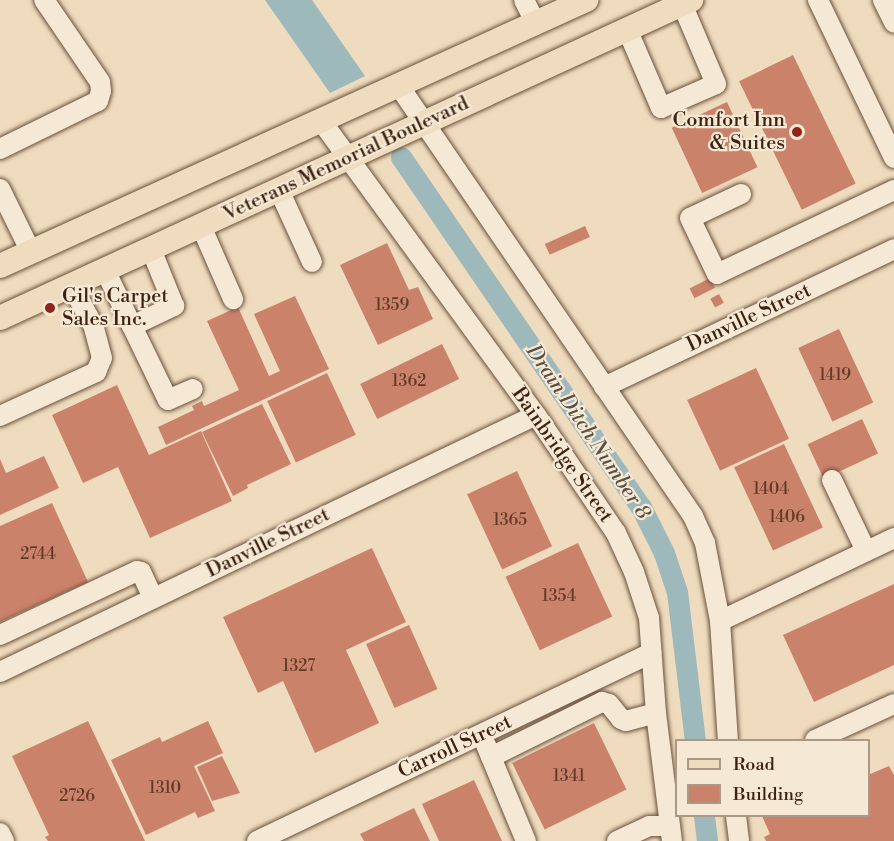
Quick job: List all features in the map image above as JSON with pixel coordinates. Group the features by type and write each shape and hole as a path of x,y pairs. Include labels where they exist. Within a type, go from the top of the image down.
{"main road":[{"path":"0,266 322,122 586,0"},
{"name":"Veterans Memorial Boulevard","path":"0,318 686,2"}],"street":[{"path":"0,150 98,101 101,91 100,82 44,0"},
{"path":"524,0 535,22"},
{"path":"818,0 894,158"},
{"path":"883,0 894,23"},
{"path":"627,29 661,108 716,84 686,2"},
{"path":"399,86 693,516 705,543 720,621 728,739"},
{"name":"Bainbridge Street","path":"322,122 351,157 536,415 616,533 634,572 649,618 656,713 671,833"},
{"path":"0,189 31,252"},
{"path":"279,190 312,262"},
{"path":"741,194 690,218 717,274 894,190"},
{"path":"201,226 233,299"},
{"path":"132,326 174,306 151,249"},
{"name":"Danville Street","path":"604,387 894,249"},
{"path":"105,270 168,400 193,389"},
{"path":"0,416 96,372 102,358 93,326 71,285"},
{"name":"Danville Street","path":"0,672 536,415"},
{"path":"832,480 866,551"},
{"path":"720,621 894,537"},
{"path":"0,635 137,571 141,572 153,598"},
{"name":"Carroll Street","path":"257,841 652,653"},
{"path":"491,757 602,702 609,704 621,719 626,721 656,713"},
{"path":"819,739 894,704"},
{"path":"482,734 526,841"},
{"path":"735,817 738,841"},
{"path":"617,841 650,826 671,833"},
{"path":"0,833 4,841"}],"water":[{"path":"265,0 312,0 365,76 330,93"}],"building":[{"name":"Comfort Inn & Suites","path":"793,55 856,184 802,210 739,81"},
{"path":"727,102 757,167 702,193 672,128"},
{"path":"585,226 590,237 550,255 545,244"},
{"path":"387,243 409,290 418,287 433,319 378,345 340,265"},
{"path":"710,278 715,288 695,298 690,288"},
{"path":"719,294 724,303 715,308 710,299"},
{"path":"295,296 329,369 166,445 158,427 194,410 192,406 202,401 204,406 239,390 207,321 238,307 269,376 280,371 254,314"},
{"path":"839,329 873,402 832,421 798,348"},
{"path":"442,344 459,379 377,419 360,384"},
{"path":"756,368 789,439 720,471 687,400"},
{"path":"327,373 356,435 296,463 267,401"},
{"path":"117,385 149,455 201,431 232,501 150,538 118,467 83,483 52,415"},
{"path":"262,404 291,464 247,485 248,488 233,496 202,432"},
{"path":"862,419 878,453 824,479 808,444"},
{"path":"784,444 823,527 773,551 734,467"},
{"path":"44,456 59,488 0,515 0,459 6,473"},
{"path":"517,471 552,546 502,569 467,494"},
{"path":"52,503 88,582 0,622 0,526"},
{"path":"578,543 612,616 540,650 505,577"},
{"path":"372,548 406,622 346,650 379,723 315,753 283,681 258,693 223,617"},
{"path":"894,584 894,665 814,702 783,635"},
{"path":"409,625 437,689 395,708 366,644"},
{"path":"88,721 145,841 48,841 45,837 49,835 12,756"},
{"path":"208,721 223,753 194,766 215,811 198,818 195,812 146,835 111,760 160,737 162,742"},
{"path":"594,723 626,790 545,829 512,763"},
{"path":"222,756 240,793 212,801 197,767"},
{"path":"889,766 894,775 894,841 766,841 764,837 770,834 762,817 870,817 870,774"},
{"path":"474,780 502,841 439,841 422,804"},
{"path":"414,808 430,841 364,841 360,834"}],"waterway":[{"name":"Drain Ditch Number 8","path":"401,157 641,507 664,553 677,592 695,739"},
{"name":"Drain Ditch Number 8","path":"704,817 707,841"}],"place":[{"name":"Comfort Inn & Suites","path":"797,132"},
{"name":"Gil's Carpet Sales Inc.","path":"50,308"}]}
